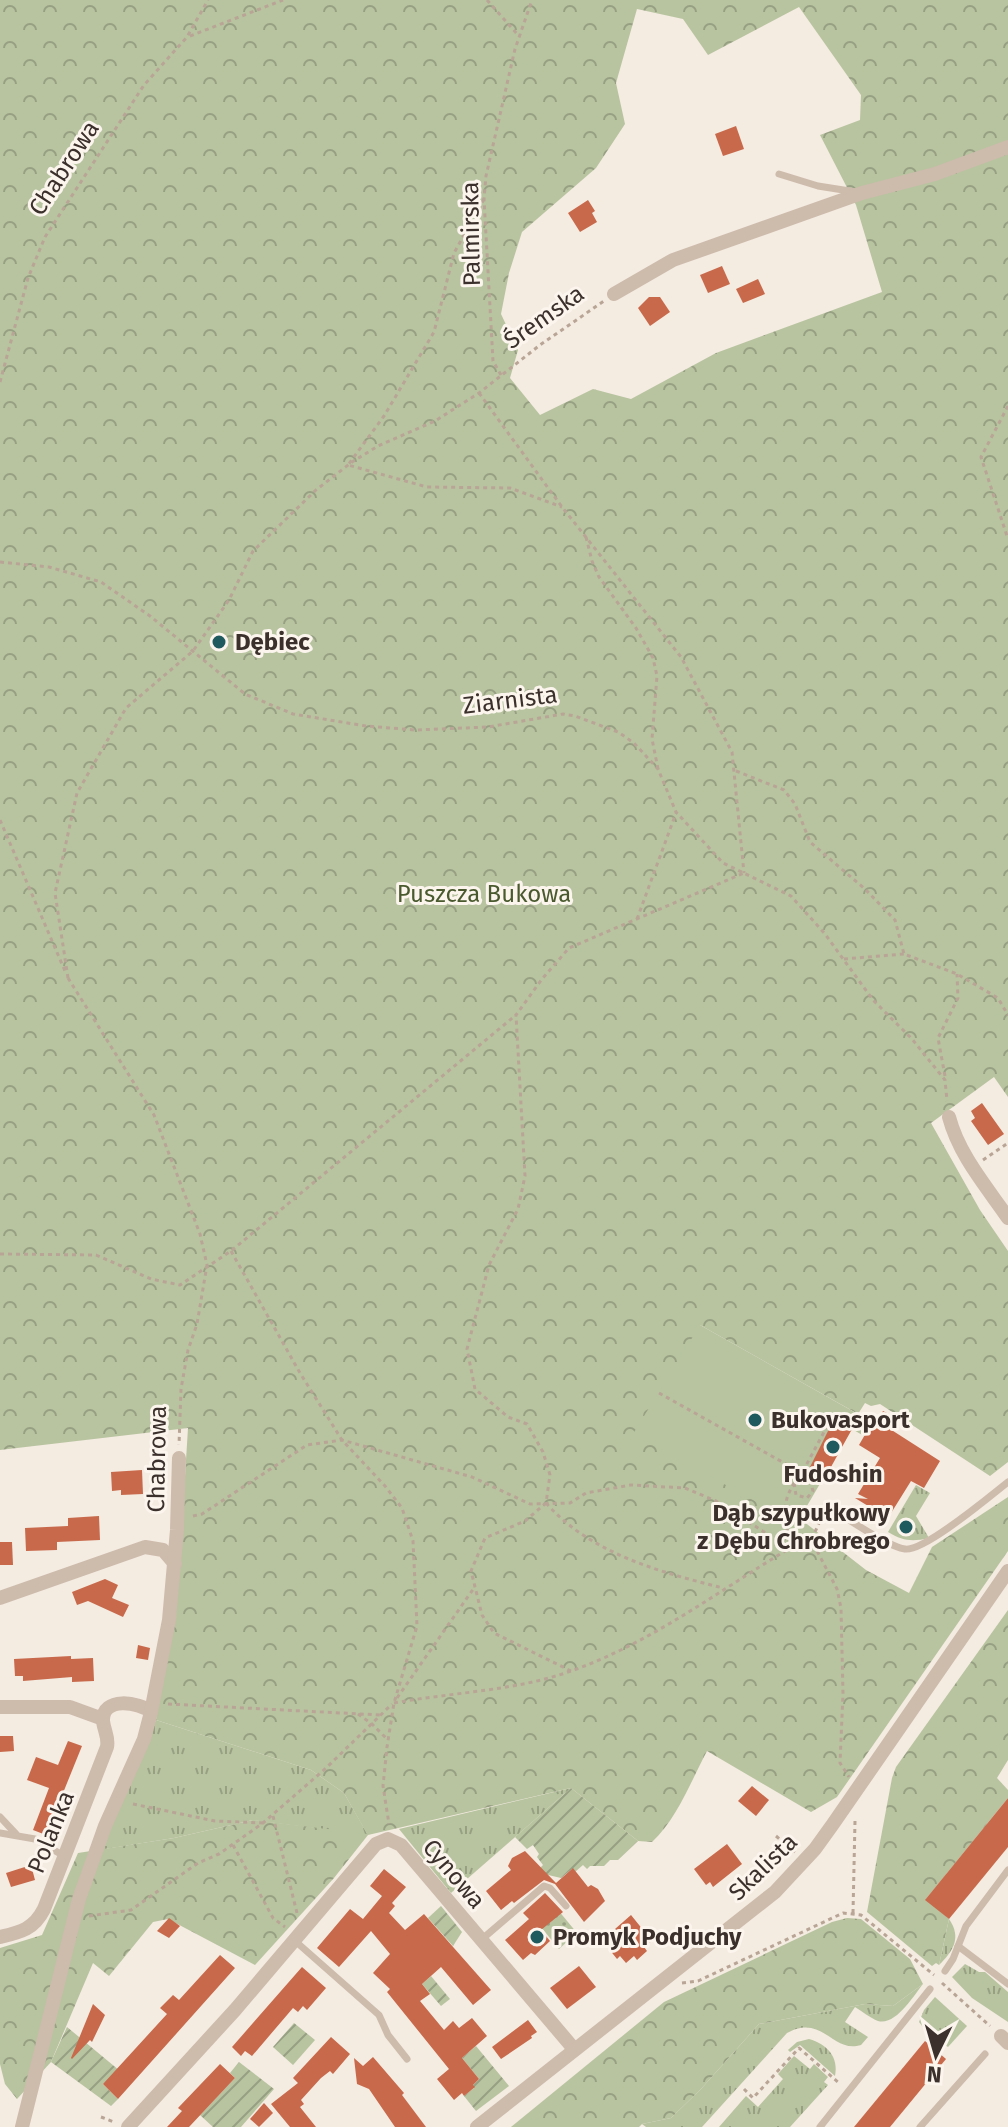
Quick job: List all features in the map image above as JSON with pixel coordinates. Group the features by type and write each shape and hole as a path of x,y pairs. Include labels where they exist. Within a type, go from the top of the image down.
{"street":[{"name":"Śremska","path":"614,294 673,260 862,193 935,174 1008,147"},
{"path":"949,1117 954,1135 1008,1218"},
{"name":"Chabrowa","path":"22,2127 73,1919 115,1800 144,1739 164,1656 175,1564 179,1458"},
{"path":"0,1598 145,1547 163,1550 175,1564"},
{"name":"Skalista","path":"477,2127 775,1892 815,1849 1008,1571"},
{"path":"0,1707 70,1707 103,1719 109,1709 124,1703 151,1709"},
{"name":"Polanka","path":"0,1937 28,1929 38,1921 107,1747 108,1736 103,1719"},
{"name":"Cynowa","path":"121,2124 376,1844 388,1839 401,1845 574,2049"}],"lane":[{"path":"779,174 818,186 862,193"},
{"path":"829,1507 899,1548 914,1549 1008,1482"},
{"path":"0,1817 16,1834"},
{"path":"0,1833 35,1839 64,1856"},
{"path":"945,1971 966,1926 1008,1870"},
{"path":"481,1940 544,1886 550,1888 566,1906"},
{"path":"295,1934 379,2015 388,2035 407,2059"},
{"path":"958,1946 1008,1984"},
{"path":"820,2127 930,1989"},
{"path":"920,2127 985,2054"}],"path":[{"name":"Chabrowa","path":"0,382 28,278 45,237 144,85 187,37 208,0"},
{"path":"187,37 283,0"},
{"path":"487,0 519,36"},
{"name":"Palmirska","path":"501,375 493,361 484,199 486,176 519,36 532,0"},
{"path":"484,199 454,253 434,332 384,416 348,465 427,487 510,488 562,507"},
{"name":"Śremska","path":"68,978 55,893 77,793 126,708 193,651 229,600 253,551 316,490 378,446 435,421 479,393 614,294"},
{"path":"0,1254 96,1255 151,1279 180,1285 231,1251 516,1015 569,948 744,873 732,752 681,657 562,507 479,393"},
{"path":"1008,406 981,457 1008,539"},
{"path":"586,535 599,577 636,628 653,658 657,676 652,739 658,769"},
{"name":"Ziarnista","path":"0,562 49,567 101,582 150,616 245,694 293,714 415,730 488,727 563,714 618,732 634,743 658,769 676,812 723,863 791,896 825,934 873,1000 912,1039 945,1080"},
{"path":"735,770 784,790 795,804 810,842 865,889 895,920 904,954"},
{"path":"637,919 676,812"},
{"name":"Chabrowa","path":"0,820 68,978 154,1115 200,1234 207,1265 181,1389 179,1458"},
{"path":"844,959 904,954 957,974 998,998 1008,1015"},
{"path":"949,1117 938,1038 958,998 957,974"},
{"path":"516,1015 525,1176 518,1209 489,1265 467,1349 475,1389 508,1417 527,1424 543,1452 550,1475 546,1503 525,1521 485,1538 471,1571 482,1615 494,1633 571,1671"},
{"path":"973,1167 1008,1143"},
{"path":"231,1251 342,1440 402,1508 413,1541 417,1626 394,1703 388,1740 383,1786 389,1821 388,1839"},
{"path":"659,1393 822,1482"},
{"path":"789,1548 784,1507 794,1483 832,1417"},
{"path":"177,1520 202,1514 307,1445 342,1440 472,1477 530,1504 570,1503 586,1493 631,1485 685,1488 716,1501 789,1548"},
{"path":"794,1483 796,1495 807,1498 813,1491 809,1476"},
{"path":"546,1503 561,1520 604,1548 664,1573 723,1588"},
{"path":"820,1521 814,1534 815,1547 837,1589 841,1608 843,1694 840,1763 852,1780"},
{"path":"394,1703 451,1692 499,1689 571,1671 613,1655 814,1534"},
{"path":"73,1919 131,1910 198,1863 233,1845 273,1815 394,1703 474,1588"},
{"path":"151,1709 195,1703 381,1715"},
{"path":"357,1713 388,1740"},
{"path":"115,1800 215,1821 263,1823"},
{"path":"273,1815 284,1854 295,1934"},
{"path":"853,1913 855,1820"},
{"path":"776,1836 798,1854"},
{"path":"233,1845 273,1918 295,1934"},
{"path":"683,1983 698,1981 833,1917 853,1913 867,1920 932,1973"},
{"path":"945,1985 999,2035"},
{"path":"744,2089 753,2098 799,2048 848,2091"},
{"path":"101,2117 121,2124"}],"green space":[{"name":"Puszcza Bukowa","path":"0,0 1008,0 1008,1097 994,1077 931,1123 980,1210 1008,1251 1008,1462 990,1476 880,1404 871,1406 865,1403 858,1414 700,1325 784,1517 794,1514 866,1570 909,1593 932,1547 1008,1497 1008,1551 837,1797 811,1812 707,1751 676,1811 652,1842 638,1841 571,1788 368,1835 334,1878 255,1965 168,1919 153,1922 109,1976 93,1963 51,2062 17,2099 5,2084 0,2064 0,1948 42,1935 78,1853 174,1838 253,1820 367,1834 344,1793 311,1770 156,1720 180,1557 188,1428 0,1450","holes":["799,7 861,95 860,120 820,135 856,205 882,292 716,353 631,399 593,389 540,415 510,378 518,350 501,314 509,273 522,232 596,168 625,124 616,83 637,9 683,19 708,55"]},
{"name":"Bukovasport","path":"700,1325 872,1422 864,1436 852,1429 804,1511 784,1517 633,1434"},
{"path":"916,1485 930,1493 916,1516 929,1538 908,1540 888,1532"},
{"path":"1008,1610 1008,1760 997,1778 1008,1790 1008,1798 926,1899 949,1919 939,1965 936,1963 932,1966 867,1912 892,1778 896,1767"},
{"path":"156,1720 311,1770 344,1793 368,1835 253,1820 174,1838 99,1850"},
{"path":"571,1788 451,1893 399,1829"},
{"path":"571,1788 638,1841 618,1860 587,1869 583,1865 561,1878 544,1874 539,1869 543,1865 533,1845 527,1849 515,1837"},
{"path":"441,1906 462,1932 453,1946 428,1918"},
{"path":"558,1910 577,1933 559,1949 540,1926"},
{"path":"847,1918 861,1919 910,1959 923,1984 893,2006 865,2004 759,2024 671,2118 639,2127 511,2127 664,2002 832,1922"},
{"path":"949,1919 955,1932 954,1944 939,1965"},
{"path":"965,1964 985,1972 1008,1992 1008,2022 972,1998 952,1977"},
{"path":"431,1976 450,1999 441,2006 422,1984"},
{"path":"923,1984 891,2019 875,2020 855,2007 845,2022 868,2037 861,2045 842,2044 810,2028 787,2033 702,2127 646,2127 642,2124 671,2118 759,2024 865,2004 893,2006"},
{"path":"935,1997 967,2026 948,2047 919,2022"},
{"path":"294,2023 315,2040 293,2065 273,2047"},
{"path":"67,2027 120,2071 103,2084 118,2099 111,2106 51,2062"},
{"path":"809,2039 830,2052 835,2063 835,2076 800,2045 790,2052 788,2050 797,2042"},
{"path":"476,2046 509,2086 476,2111 464,2096 479,2079 462,2058"},
{"path":"794,2056 810,2069 814,2064 828,2077 824,2082 828,2085 790,2127 719,2127 746,2096 758,2107 783,2079 778,2074"},
{"path":"239,2062 274,2089 241,2127 213,2127 200,2115 235,2078 230,2073"}],"building":[{"path":"736,126 744,149 723,156 715,134"},
{"path":"588,200 597,222 580,232 568,213"},
{"path":"722,266 730,284 708,293 700,275"},
{"path":"758,279 765,294 743,303 736,289"},
{"path":"649,297 660,297 670,312 650,326 638,308"},
{"path":"982,1103 1004,1134 988,1145 971,1121 975,1118 971,1111"},
{"path":"883,1411 897,1418 890,1429 940,1461 924,1488 911,1481 888,1518 855,1498 868,1499 858,1494 880,1458 859,1445"},
{"path":"834,1419 852,1429 826,1476 810,1467"},
{"path":"142,1470 143,1494 121,1495 121,1490 112,1491 111,1472"},
{"path":"99,1516 100,1540 57,1542 57,1550 26,1551 25,1528 68,1526 68,1518"},
{"path":"0,1542 12,1542 13,1565 0,1565"},
{"path":"105,1579 118,1585 112,1598 129,1605 123,1617 88,1601 77,1605 72,1592"},
{"path":"138,1645 150,1648 148,1660 136,1658"},
{"path":"71,1656 71,1659 93,1658 94,1681 72,1682 72,1677 23,1681 23,1676 15,1676 14,1659"},
{"path":"0,1736 13,1736 14,1751 0,1752"},
{"path":"68,1741 82,1746 46,1835 33,1830 49,1788 27,1780 36,1757 58,1765"},
{"path":"752,1786 769,1800 756,1816 738,1801"},
{"path":"1008,1798 1008,1847 949,1919 925,1900"},
{"path":"727,1844 742,1864 713,1887 710,1882 706,1885 694,1869"},
{"path":"525,1851 556,1883 573,1868 588,1887 591,1885 598,1889 605,1901 584,1922 555,1884 544,1880 501,1910 486,1891 511,1870 508,1866 512,1858"},
{"path":"31,1865 35,1880 11,1887 6,1873"},
{"path":"384,1869 406,1887 392,1903 395,1906 389,1913 405,1930 424,1914 491,1990 473,2005 441,1967 422,1984 430,1994 420,2001 444,2030 453,2021 459,2028 472,2018 487,2036 462,2058 479,2079 473,2085 475,2087 454,2100 437,2079 449,2069 387,1992 390,1989 373,1973 390,1954 371,1931 339,1967 317,1948 350,1909 363,1919 382,1896 370,1886"},
{"path":"545,1893 563,1912 541,1930 550,1941 535,1955 531,1953 523,1960 505,1940 529,1919 523,1913"},
{"path":"631,1915 652,1941 644,1947 647,1951 637,1960 634,1956 626,1963 620,1956 617,1959 605,1944 617,1935 615,1929"},
{"path":"169,1918 180,1926 169,1938 157,1931"},
{"path":"220,1955 235,1968 118,2099 103,2084 167,2014 160,2008 173,1995 179,2000"},
{"path":"579,1966 596,1987 567,2009 550,1988"},
{"path":"302,1967 326,1988 307,2010 303,2006 298,2012 293,2008 252,2056 245,2051 241,2056 232,2047"},
{"path":"93,2004 105,2015 92,2042 90,2040 72,2059 71,2058"},
{"path":"528,2020 537,2032 501,2059 492,2047"},
{"path":"331,2037 350,2054 333,2074 330,2071 321,2078 301,2100 304,2104 300,2107 316,2127 290,2127 271,2104 298,2083 293,2078"},
{"path":"925,2041 946,2059 890,2127 854,2127"},
{"path":"373,2057 404,2093 402,2095 426,2127 395,2127 369,2089 357,2084 354,2058 363,2066"},
{"path":"220,2064 235,2078 189,2127 167,2127 182,2111 178,2108"},
{"path":"264,2103 273,2113 259,2127 250,2119"}],"place":[{"name":"Dębiec","path":"219,642"},
{"name":"Bukovasport","path":"755,1420"},
{"name":"Fudoshin","path":"833,1447"},
{"name":"Dąb szypułkowy z Dębu Chrobrego","path":"906,1527"},
{"name":"Promyk Podjuchy","path":"537,1937"}]}
